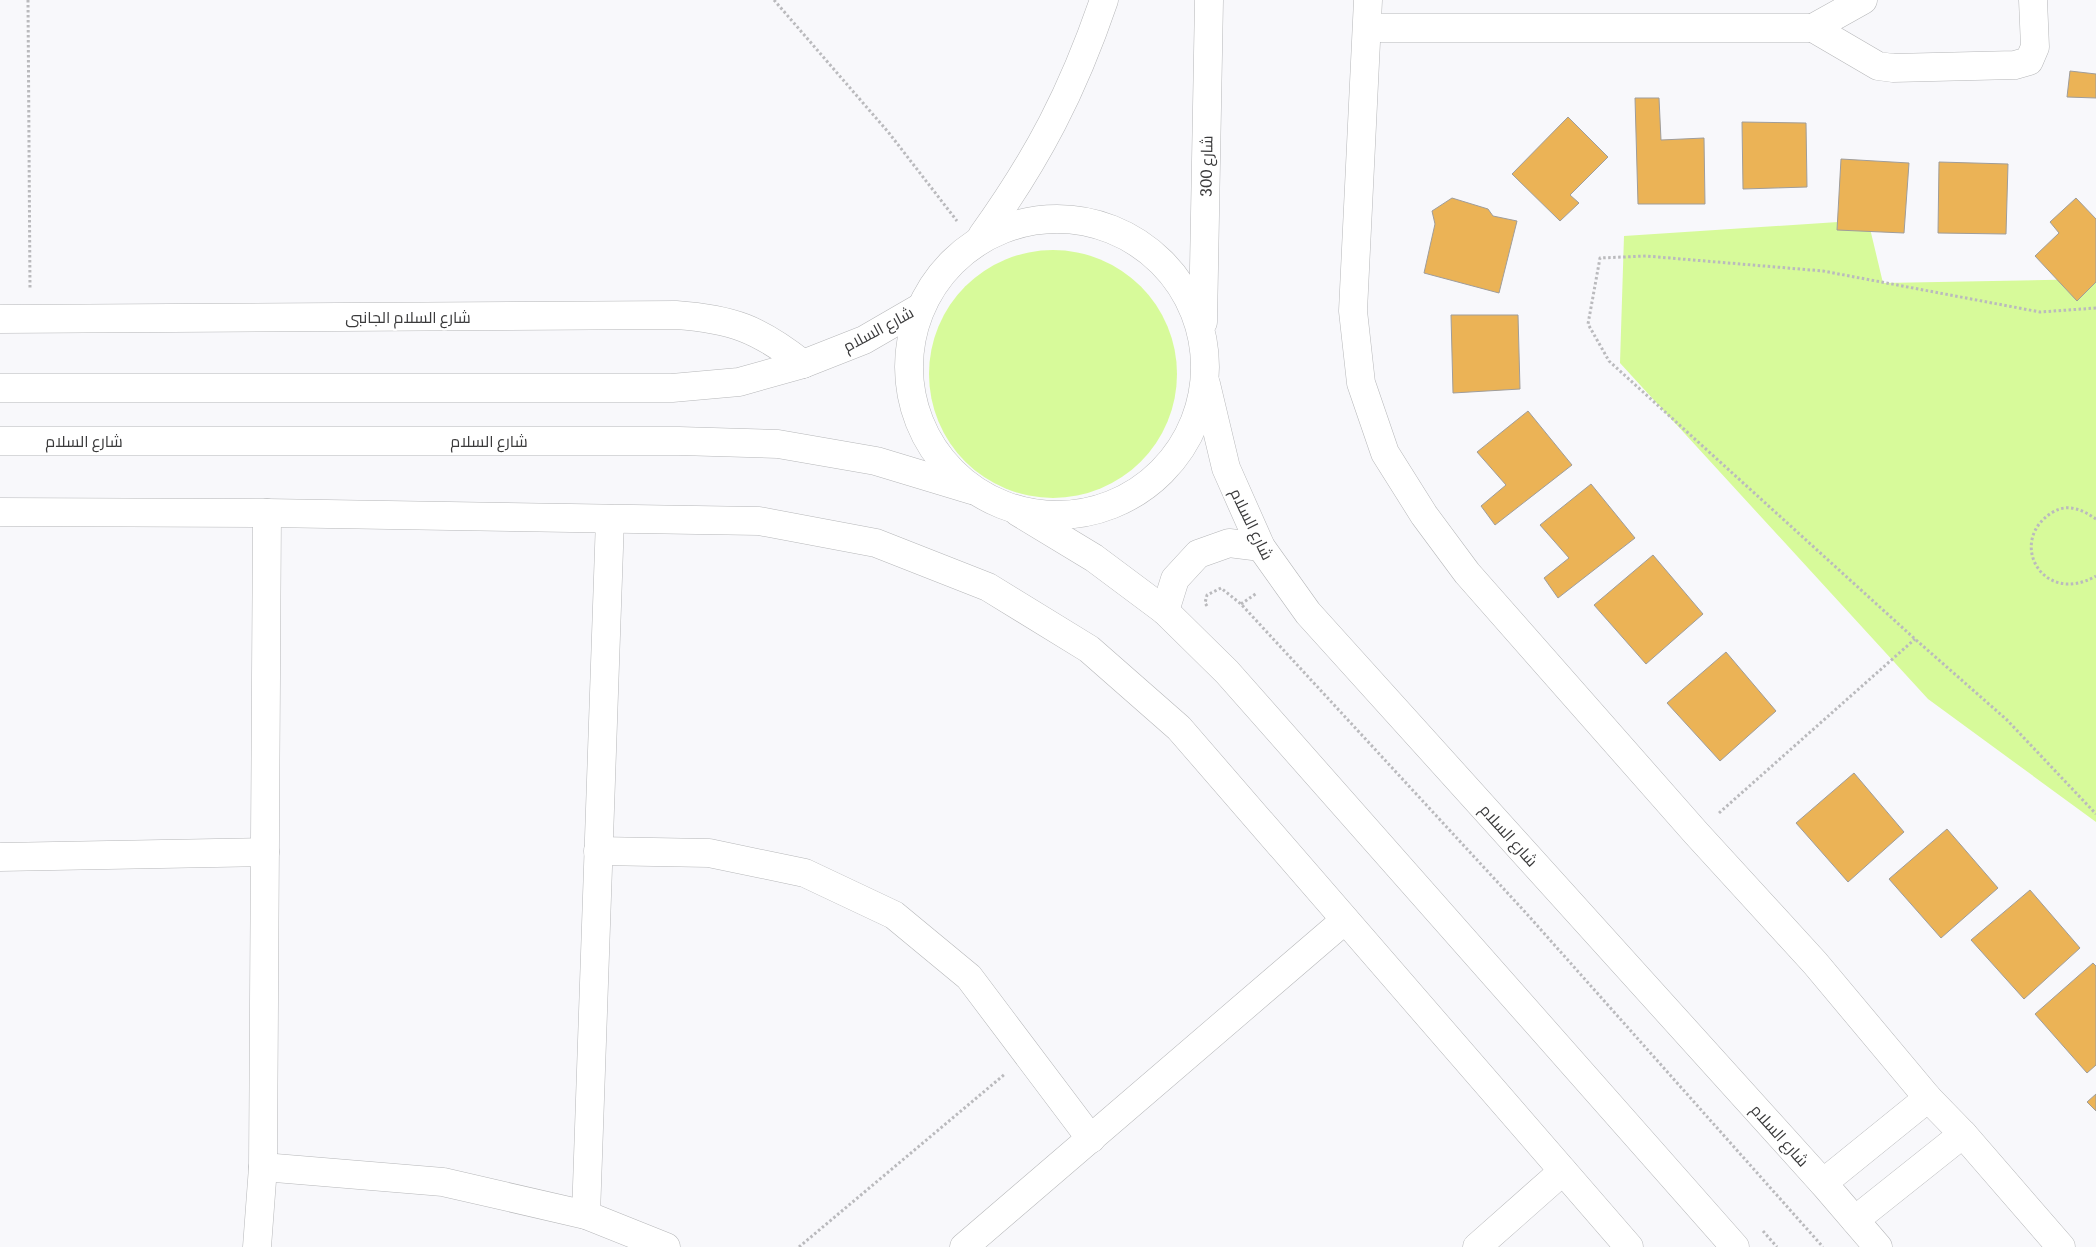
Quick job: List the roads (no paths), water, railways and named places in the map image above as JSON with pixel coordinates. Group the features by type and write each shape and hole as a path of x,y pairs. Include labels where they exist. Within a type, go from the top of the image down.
{"street":[{"path":"1104,0 1086,51 1045,140 1013,193 978,239 942,271 921,306 908,356 913,407 935,454 972,490 1018,512 1094,558 1165,611 1234,679 1735,1247"},
{"name":"شارع 300","path":"1202,331 1208,0"},
{"path":"1368,0 1353,311 1361,383 1385,453 1424,515 1467,573 1696,834 1815,963 1928,1098 1963,1134 2061,1247"},
{"path":"1368,28 1813,28 1863,0"},
{"path":"1813,28 1878,66 1893,68 2015,65 2029,61 2035,47 2032,0"},
{"path":"978,239 1026,221 1072,219 1116,230 1155,254 1184,289 1202,331 1206,384 1192,434 1162,475 1120,504 1069,517 1018,512"},
{"name":"شارع السلام","path":"0,388 672,388 739,382 803,364 864,340 921,306"},
{"name":"شارع السلام الجانبى","path":"0,319 676,315 711,317 744,326 775,342 803,364"},
{"name":"شارع السلام","path":"1206,384 1226,468 1261,547 1308,613 1823,1183 1878,1247"},
{"name":"شارع السلام","path":"0,442 679,441 778,444 876,462 972,490"},
{"path":"0,512 267,513 759,521 876,543 988,586 1089,648 1179,728 1629,1247"},
{"path":"257,1247 263,1167 267,513"},
{"path":"586,1215 610,519"},
{"path":"1165,611 1175,579 1198,554 1229,543 1261,547"},
{"path":"598,851 710,853 805,873 894,915 969,977 1091,1139"},
{"path":"0,857 265,852"},
{"path":"964,1247 1346,920"},
{"path":"1823,1183 1928,1098"},
{"path":"1855,1220 1963,1134"},
{"path":"263,1167 443,1182 586,1215 666,1247"},
{"path":"1477,1247 1563,1171"}]}
